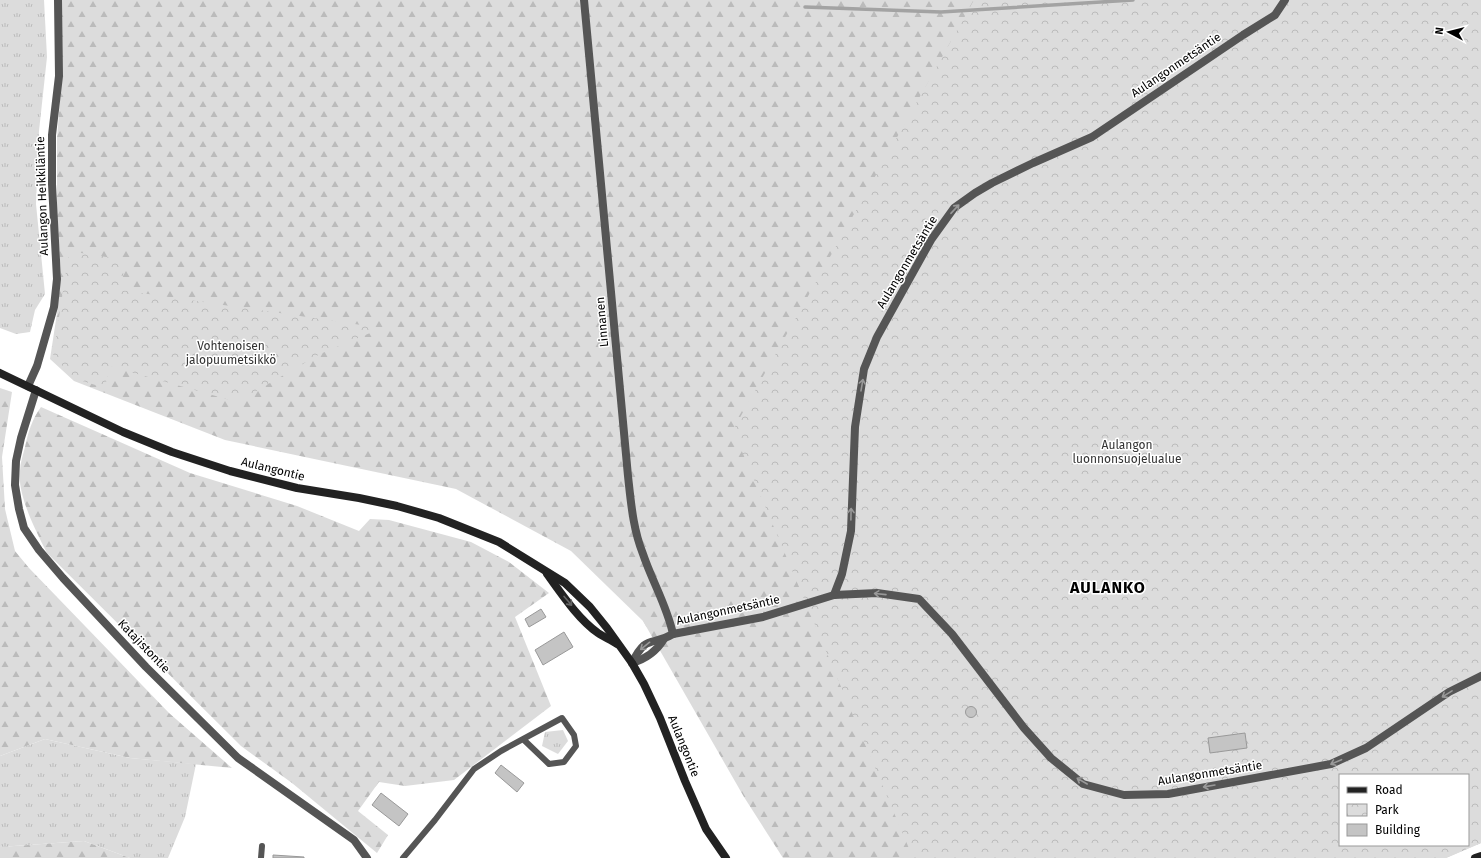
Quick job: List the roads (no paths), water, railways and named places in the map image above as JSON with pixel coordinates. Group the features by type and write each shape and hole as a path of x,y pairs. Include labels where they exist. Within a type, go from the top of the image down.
{"street":[{"name":"Aulangon Heikkiläntie","path":"32,388 54,307 57,279 53,216 52,134 59,76 58,0"},
{"name":"Linnanen","path":"584,0 628,476 634,524 643,554 670,622 673,634"},
{"name":"Aulangonmetsäntie","path":"834,595 842,574 851,531 854,427 864,370 877,337 931,240 954,208 992,183 1092,137 1275,14 1285,0"},
{"name":"Aulangontie","path":"0,373 130,435 172,452 230,471 297,488 397,506 440,518 499,542 565,583 590,607 608,628 632,663 660,718 706,829 726,858"},
{"name":"Katajistontie","path":"32,388 20,438 16,462 15,485 19,510 24,528 39,550 62,578 146,667 238,758 354,840 367,858"},
{"name":"Aulangontie","path":"544,570 563,596 585,621 598,633 618,644"},
{"name":"Aulangonmetsäntie","path":"673,634 763,617 834,595 877,593 919,599 952,634 1024,728 1051,758 1083,784 1124,795 1168,794 1331,764 1366,748 1449,692 1481,676"},
{"path":"632,663 642,660 652,654 664,640 673,634"},
{"path":"632,663 637,652 646,643 653,640 664,640"},
{"path":"1475,858 1481,856"}],"lane":[{"path":"403,858 435,820 474,769 501,751 524,740 562,718 574,735 576,746 564,762 549,764 524,740"},
{"path":"261,858 262,846"}],"waterway":[{"path":"805,7 941,12 1133,0"}],"district":[{"name":"AULANKO","path":"1108,587"}],"park label":[{"name":"Vohtenoisen jalopuumetsikkö","path":"231,353"},
{"name":"Aulangon luonnonsuojelualue","path":"1127,452"}]}
